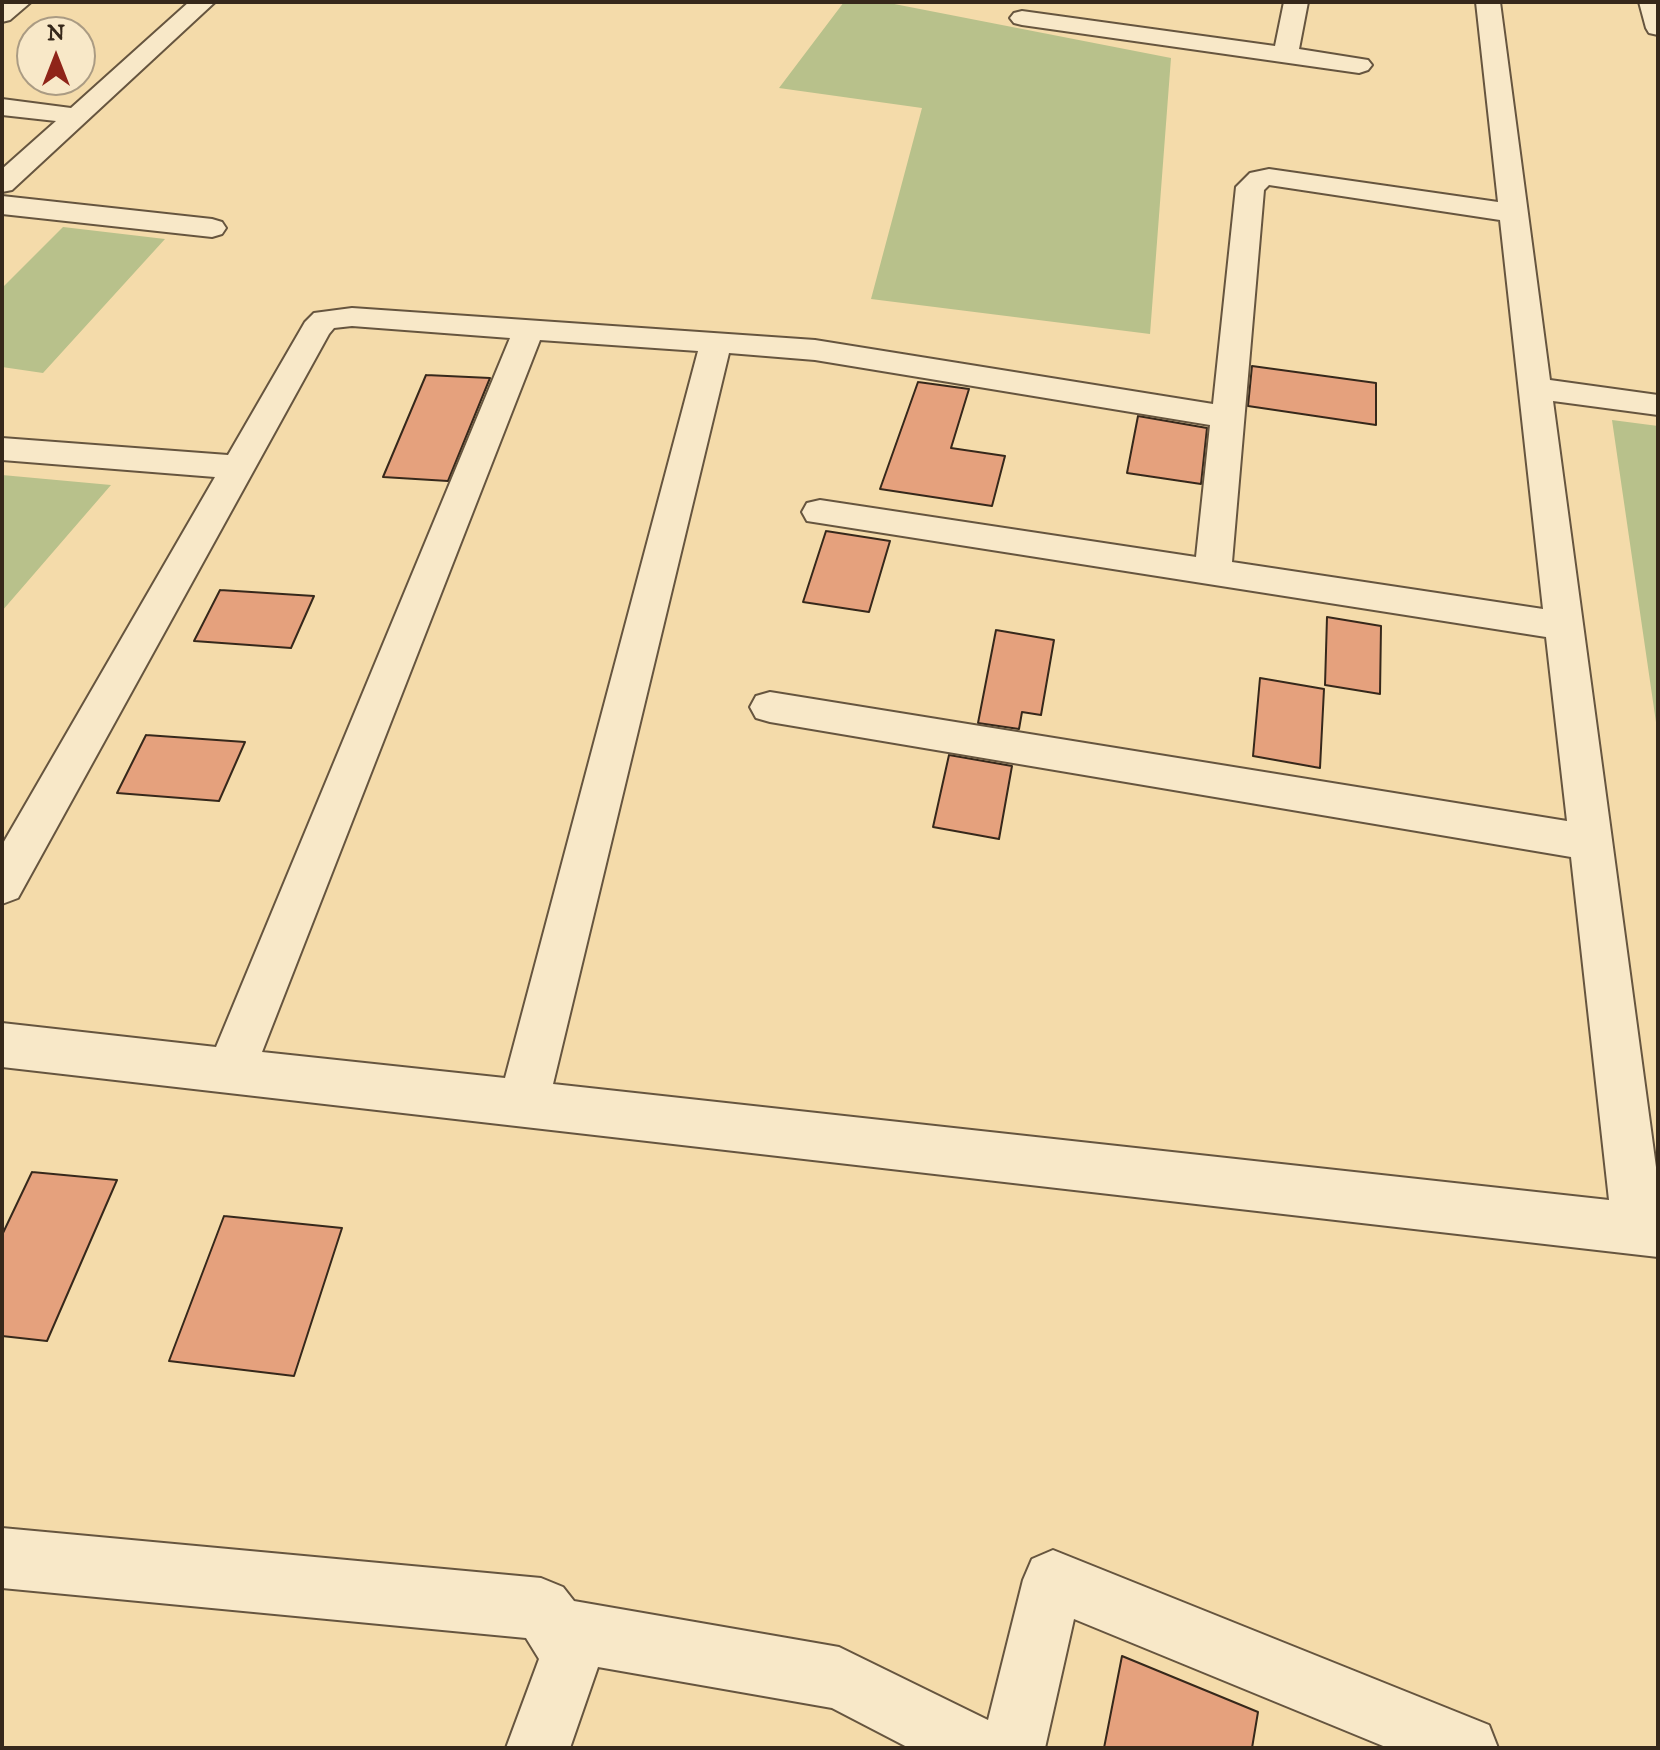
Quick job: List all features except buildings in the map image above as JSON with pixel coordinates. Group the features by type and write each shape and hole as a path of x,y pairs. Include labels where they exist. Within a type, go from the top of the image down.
{"street":[{"path":"2,15 19,2"},
{"path":"2,184 203,2"},
{"path":"1096,28 1106,2"},
{"path":"1286,55 1296,2"},
{"path":"2,1045 1648,1230 1591,843 1488,2"},
{"path":"1651,2 1658,28"},
{"path":"1022,18 1359,65"},
{"path":"2,107 76,116"},
{"path":"1213,573 1250,187 1260,179 1269,177 1512,213"},
{"path":"2,205 212,228"},
{"path":"2,885 316,329 325,320 352,317 815,350 1228,417"},
{"path":"231,1070 529,329"},
{"path":"523,1104 716,343"},
{"path":"1535,388 1658,405"},
{"path":"2,449 238,467"},
{"path":"820,512 1564,626"},
{"path":"770,707 1591,843"},
{"path":"2,1558 541,1609 558,1629 570,1659 538,1748"},
{"path":"1013,1748 1053,1580 1466,1748"},
{"path":"558,1629 839,1678 976,1748"}],"green space":[{"path":"844,2 884,2 1171,58 1150,334 871,299 922,108 779,88"},
{"path":"63,227 165,239 43,373 2,367 2,288"},
{"path":"1612,420 1658,426 1658,736"},
{"path":"2,475 111,485 2,611"}]}
